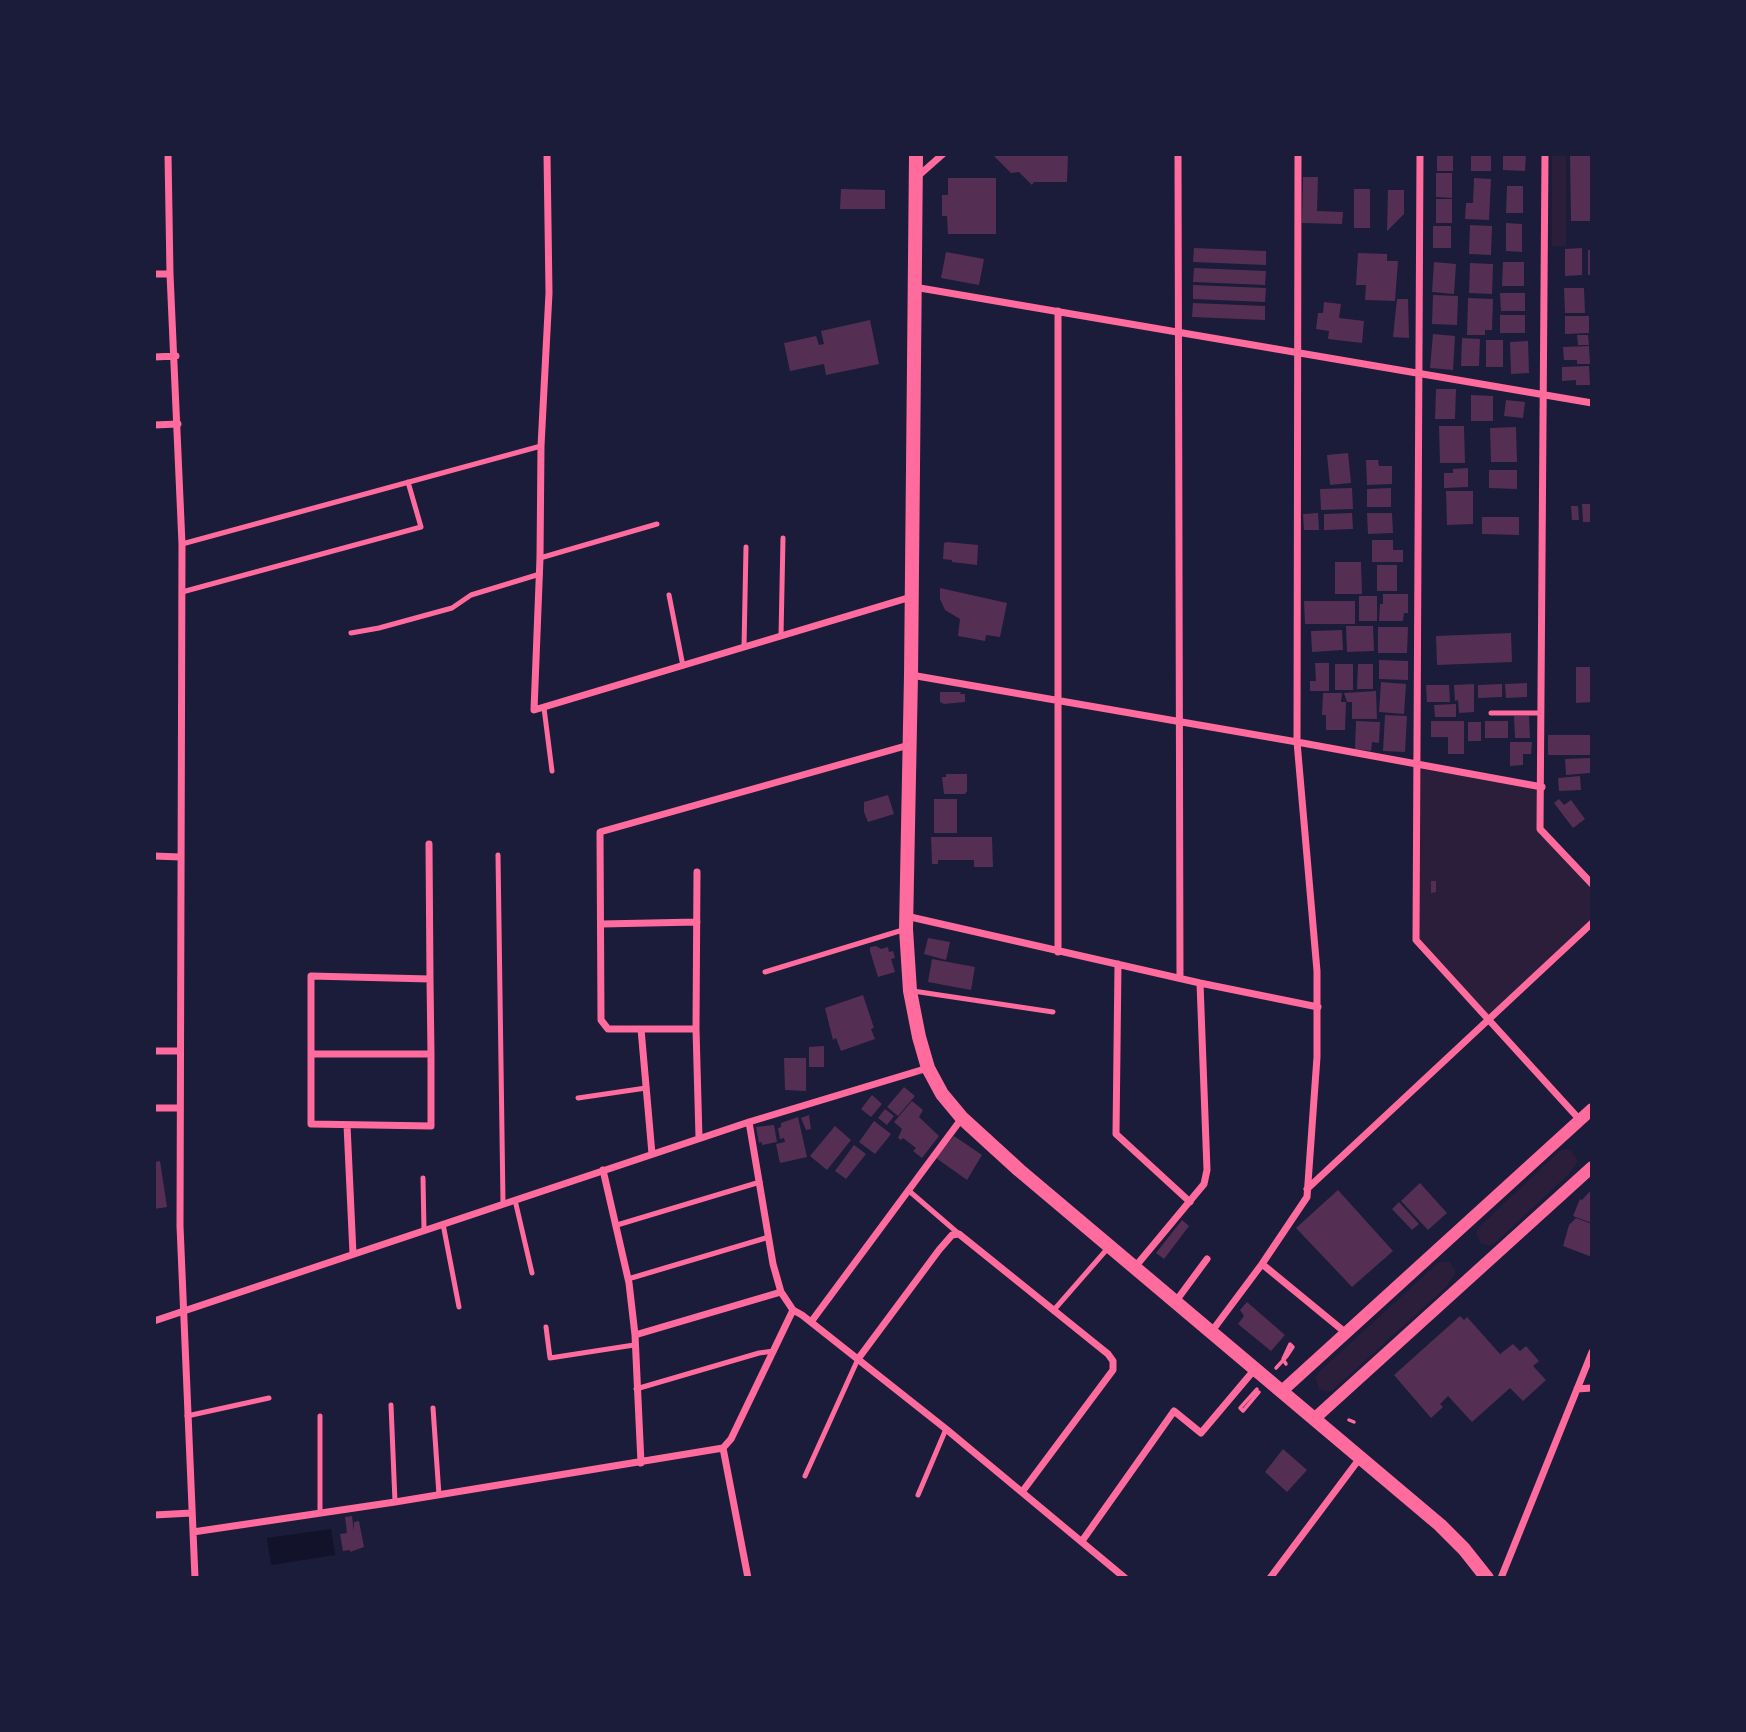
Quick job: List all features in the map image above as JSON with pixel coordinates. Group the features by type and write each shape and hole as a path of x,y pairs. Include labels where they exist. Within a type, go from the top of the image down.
{"main road":[{"path":"916,154 906,923 910,991 919,1037 929,1069 942,1094 962,1118 1019,1170 1440,1525 1487,1578"}],"street":[{"path":"168,154 170,274 176,356 183,592 180,857 183,1311 195,1578"},
{"path":"547,154 549,293 541,446 540,574 534,710 911,597"},
{"path":"915,178 943,154"},
{"path":"1178,154 1180,978"},
{"path":"1212,1331 1307,1197 1318,1007 1297,742 1298,154"},
{"path":"1420,154 1416,940 1580,1120"},
{"path":"1545,154 1540,829 1592,884"},
{"path":"154,274 170,274"},
{"path":"914,286 1592,403"},
{"path":"1058,311 1058,952"},
{"path":"154,357 176,356"},
{"path":"154,425 178,424"},
{"path":"911,675 1542,788"},
{"path":"696,1029 608,1029 601,1020 600,832 909,745"},
{"path":"429,844 431,1054 431,1126 311,1124 311,976 430,979"},
{"path":"154,856 180,857"},
{"path":"697,872 696,1029 699,1138"},
{"path":"602,924 697,922"},
{"path":"906,923 1118,964 1318,1007"},
{"path":"1307,1189 1592,923"},
{"path":"1118,964 1116,1134 1190,1202"},
{"path":"1135,1267 1190,1202 1203,1184 1207,1170 1200,983"},
{"path":"641,1029 652,1154"},
{"path":"154,1051 180,1051"},
{"path":"311,1054 431,1054"},
{"path":"154,1321 699,1138 929,1069"},
{"path":"154,1108 180,1108"},
{"path":"1282,1391 1592,1110"},
{"path":"811,1322 962,1118"},
{"path":"749,1122 780,1293 793,1310 946,1429 1125,1578"},
{"path":"347,1125 353,1254"},
{"path":"1314,1419 1592,1167"},
{"path":"603,1171 628,1279 635,1335 641,1463"},
{"path":"858,1359 946,1242 952,1235 959,1234 1108,1354 1113,1361 1113,1370 1023,1492"},
{"path":"1175,1301 1208,1259"},
{"path":"1262,1264 1346,1332"},
{"path":"635,1335 780,1293"},
{"path":"193,1532 723,1448 731,1439 793,1310"},
{"path":"1501,1578 1592,1352"},
{"path":"1082,1541 1174,1411 1201,1433 1255,1368"},
{"path":"1577,1390 1592,1388"},
{"path":"723,1448 748,1578"},
{"path":"1270,1578 1360,1458"},
{"path":"154,1515 192,1513"}],"lane":[{"path":"182,544 541,446"},
{"path":"183,592 421,527 408,482"},
{"path":"540,558 657,524"},
{"path":"780,636 783,538"},
{"path":"744,647 746,547"},
{"path":"351,633 452,608 471,595 540,574"},
{"path":"669,595 682,666"},
{"path":"544,708 552,771"},
{"path":"1491,713 1541,713"},
{"path":"498,855 503,1203"},
{"path":"765,972 906,923"},
{"path":"910,991 1053,1012"},
{"path":"578,1098 646,1088"},
{"path":"423,1178 424,1230"},
{"path":"617,1225 760,1182"},
{"path":"908,1190 959,1234"},
{"path":"515,1200 533,1273"},
{"path":"443,1224 459,1307"},
{"path":"628,1279 769,1237"},
{"path":"1053,1311 1110,1246"},
{"path":"546,1328 550,1359 634,1345"},
{"path":"636,1389 774,1351"},
{"path":"805,1476 858,1359"},
{"path":"187,1416 269,1398"},
{"path":"391,1405 395,1502"},
{"path":"433,1408 439,1495"},
{"path":"320,1416 320,1513"},
{"path":"918,1495 946,1429"}],"path":[{"path":"1286,1364 1283,1359 1290,1344 1293,1346 1287,1356"},
{"path":"1242,1410 1253,1400"}],"shaded area":[{"path":"1552,154 1566,154 1566,246 1552,246"},
{"path":"1417,764 1542,787 1540,829 1592,884 1592,923 1488,1022 1416,940"},
{"path":"1561,1150 1571,1150 1578,1161 1569,1174 1496,1242 1490,1246 1480,1243 1476,1232 1481,1225"},
{"path":"1439,1262 1450,1262 1456,1273 1447,1286 1335,1388 1329,1392 1319,1389 1315,1378 1321,1370"},
{"path":"331,1529 335,1555 271,1565 267,1538"}],"building":[{"path":"992,154 1068,154 1067,182 1034,182 1032,185 1019,172 1011,173"},
{"path":"1437,154 1453,154 1453,171 1437,171"},
{"path":"1471,154 1491,154 1491,171 1471,171"},
{"path":"1503,154 1526,154 1525,171 1503,170"},
{"path":"1570,154 1592,154 1592,221 1571,221"},
{"path":"1436,173 1452,173 1452,198 1436,197"},
{"path":"1303,177 1318,177 1317,211 1343,212 1342,224 1302,223"},
{"path":"948,178 996,178 996,234 948,234 947,216 942,216 942,195 948,195"},
{"path":"1474,178 1491,179 1489,220 1465,219 1466,203 1473,203"},
{"path":"1507,186 1523,186 1523,213 1506,213"},
{"path":"841,189 885,190 885,209 840,209"},
{"path":"1354,189 1370,189 1370,228 1354,228"},
{"path":"1388,190 1404,190 1404,214 1387,231"},
{"path":"1436,199 1452,199 1452,223 1436,223"},
{"path":"1506,223 1522,224 1522,252 1506,251"},
{"path":"1470,225 1492,226 1491,255 1469,254"},
{"path":"1433,226 1451,226 1451,248 1433,248"},
{"path":"1194,248 1266,251 1266,265 1193,262"},
{"path":"1582,248 1582,275 1565,276 1565,249"},
{"path":"1588,250 1592,250 1592,275 1588,275"},
{"path":"946,252 984,259 979,285 941,278"},
{"path":"1358,253 1387,254 1387,261 1398,261 1395,301 1365,300 1366,285 1356,285"},
{"path":"1434,262 1456,264 1454,294 1432,292"},
{"path":"1503,262 1524,262 1524,286 1502,286"},
{"path":"1470,263 1493,264 1492,294 1469,293"},
{"path":"1194,268 1266,271 1265,285 1193,282"},
{"path":"1193,285 1266,288 1265,302 1193,299"},
{"path":"1564,288 1584,288 1585,313 1565,313"},
{"path":"1500,293 1525,293 1525,311 1501,311"},
{"path":"1433,295 1458,296 1457,325 1432,324"},
{"path":"1468,298 1493,299 1492,330 1485,330 1485,335 1467,335"},
{"path":"1397,299 1408,299 1409,338 1393,337"},
{"path":"1324,302 1341,304 1339,318 1364,321 1362,343 1328,339 1329,331 1316,329 1318,313 1323,313"},
{"path":"1193,303 1265,306 1265,320 1192,317"},
{"path":"1500,315 1525,315 1525,333 1500,333"},
{"path":"1565,316 1589,316 1589,333 1565,334"},
{"path":"870,320 879,364 826,375 824,364 790,371 784,343 816,336 819,345 824,344 821,331"},
{"path":"1433,334 1455,336 1453,370 1430,368"},
{"path":"1577,335 1588,335 1589,345 1578,345"},
{"path":"1462,338 1480,339 1479,366 1461,366"},
{"path":"1486,340 1503,340 1503,367 1486,367"},
{"path":"1528,341 1529,373 1511,374 1510,342"},
{"path":"1589,346 1590,364 1564,360 1563,347"},
{"path":"1589,366 1590,385 1576,385 1576,380 1562,381 1562,367"},
{"path":"1436,389 1456,389 1455,419 1435,419"},
{"path":"1471,395 1493,396 1493,421 1471,421"},
{"path":"1506,400 1525,402 1523,418 1504,416"},
{"path":"1439,426 1464,426 1465,463 1440,463"},
{"path":"1516,427 1517,462 1491,462 1490,428"},
{"path":"1348,453 1351,483 1330,485 1327,455"},
{"path":"1366,460 1378,460 1379,466 1392,466 1392,484 1367,485"},
{"path":"1468,468 1468,487 1444,488 1444,473"},
{"path":"1489,470 1517,470 1517,489 1489,488"},
{"path":"1352,488 1353,509 1321,510 1320,489"},
{"path":"1391,488 1391,507 1367,507 1367,489"},
{"path":"1446,491 1473,491 1473,524 1447,525"},
{"path":"1582,504 1592,504 1592,522 1583,522"},
{"path":"1571,506 1578,506 1579,520 1572,520"},
{"path":"1318,513 1319,530 1304,530 1303,514"},
{"path":"1352,513 1353,529 1324,530 1324,514"},
{"path":"1367,513 1392,513 1393,533 1368,534"},
{"path":"1482,517 1519,517 1519,535 1482,534"},
{"path":"1372,540 1393,540 1393,550 1403,550 1403,562 1372,562"},
{"path":"944,543 978,545 977,565 943,559"},
{"path":"1335,562 1361,562 1362,594 1335,594"},
{"path":"1377,565 1397,565 1397,591 1377,591"},
{"path":"940,588 1007,603 1000,637 986,635 985,641 958,636 960,619 945,610 940,599"},
{"path":"1383,594 1408,594 1408,613 1404,613 1403,621 1379,621"},
{"path":"1359,596 1377,596 1377,621 1359,621"},
{"path":"1304,601 1355,601 1355,624 1305,624"},
{"path":"1346,626 1373,626 1374,651 1347,652"},
{"path":"1378,627 1408,627 1407,653 1378,653"},
{"path":"1342,630 1343,650 1312,652 1311,631"},
{"path":"1511,633 1512,662 1437,665 1436,636"},
{"path":"1379,660 1408,661 1408,680 1379,679"},
{"path":"1315,663 1329,663 1329,691 1310,691 1310,681 1316,681"},
{"path":"1335,664 1353,664 1353,690 1335,690"},
{"path":"1358,664 1373,664 1373,689 1357,689"},
{"path":"1576,667 1592,667 1592,702 1576,703"},
{"path":"1381,682 1406,684 1404,714 1379,712"},
{"path":"1527,683 1527,697 1506,698 1505,684"},
{"path":"1474,684 1474,712 1459,713 1454,685"},
{"path":"1502,684 1502,697 1478,698 1478,685"},
{"path":"1426,685 1449,685 1450,702 1427,702"},
{"path":"1376,691 1377,719 1352,719 1352,702 1347,702 1344,693"},
{"path":"940,692 961,692 960,694 965,694 965,702 944,704 940,702"},
{"path":"1323,693 1342,693 1341,702 1346,702 1345,730 1326,730 1326,715 1322,715"},
{"path":"1456,704 1456,717 1435,717 1434,705"},
{"path":"1385,715 1407,716 1405,752 1383,751"},
{"path":"1514,716 1529,716 1530,738 1515,738"},
{"path":"1356,721 1380,722 1379,743 1372,742 1371,751 1355,749"},
{"path":"1431,721 1464,721 1464,754 1448,754 1448,737 1431,737"},
{"path":"1485,721 1508,721 1508,738 1485,738"},
{"path":"1468,722 1481,722 1481,741 1468,741"},
{"path":"1548,735 1592,735 1592,755 1548,755"},
{"path":"1510,742 1532,742 1531,754 1523,754 1523,765 1510,766"},
{"path":"1590,758 1590,773 1566,775 1565,759"},
{"path":"946,774 967,774 965,794 944,794 942,777 946,777"},
{"path":"1580,776 1581,790 1559,791 1558,778"},
{"path":"888,795 894,814 868,822 864,802"},
{"path":"934,799 957,799 957,833 934,833"},
{"path":"1559,799 1564,805 1571,800 1585,819 1573,828 1554,803"},
{"path":"931,837 992,837 993,867 974,867 974,860 938,860 938,864 932,864"},
{"path":"1431,881 1436,881 1436,892 1431,893"},
{"path":"928,938 950,942 946,960 924,954"},
{"path":"870,947 881,949 888,947 889,952 893,951 895,958 891,959 895,972 878,977 870,951"},
{"path":"932,959 975,967 971,990 928,982"},
{"path":"863,995 875,1039 841,1051 836,1038 833,1040 825,1008"},
{"path":"824,1046 824,1067 809,1067 809,1047"},
{"path":"784,1058 806,1058 806,1091 785,1090"},
{"path":"904,1087 915,1096 898,1116 887,1107"},
{"path":"872,1095 882,1104 871,1117 861,1109"},
{"path":"912,1101 923,1110 919,1117 939,1136 922,1158 913,1151 916,1148 903,1138 898,1138 902,1129 894,1122"},
{"path":"885,1109 894,1116 887,1125 878,1118"},
{"path":"809,1115 811,1129 806,1130 801,1118"},
{"path":"798,1117 807,1157 780,1163 776,1144 785,1142 784,1138 780,1139 778,1128 781,1123"},
{"path":"874,1121 891,1134 875,1154 859,1142"},
{"path":"774,1125 777,1142 762,1145 762,1142 759,1143 756,1127"},
{"path":"835,1126 851,1140 827,1170 810,1156"},
{"path":"954,1136 982,1155 967,1180 936,1158"},
{"path":"854,1145 866,1154 846,1179 835,1171"},
{"path":"160,1161 167,1207 154,1209 154,1162"},
{"path":"1420,1183 1447,1213 1428,1230 1401,1201"},
{"path":"1592,1189 1592,1223 1573,1216 1580,1199"},
{"path":"1338,1190 1393,1251 1352,1287 1296,1228"},
{"path":"1399,1202 1419,1224 1412,1230 1392,1209"},
{"path":"1576,1218 1592,1224 1592,1257 1563,1246 1569,1225"},
{"path":"1182,1220 1189,1226 1164,1259 1156,1253"},
{"path":"1247,1302 1285,1335 1271,1351 1238,1324 1244,1316 1240,1310"},
{"path":"1460,1316 1464,1320 1467,1317 1500,1354 1513,1344 1520,1351 1526,1346 1539,1361 1533,1366 1546,1380 1523,1401 1510,1388 1472,1422 1448,1396 1440,1404 1443,1407 1431,1418 1394,1375"},
{"path":"1283,1449 1307,1470 1287,1492 1265,1472"},
{"path":"352,1516 354,1532 354,1522 359,1521 364,1547 350,1552 343,1551 340,1534 347,1533 345,1517"}]}
